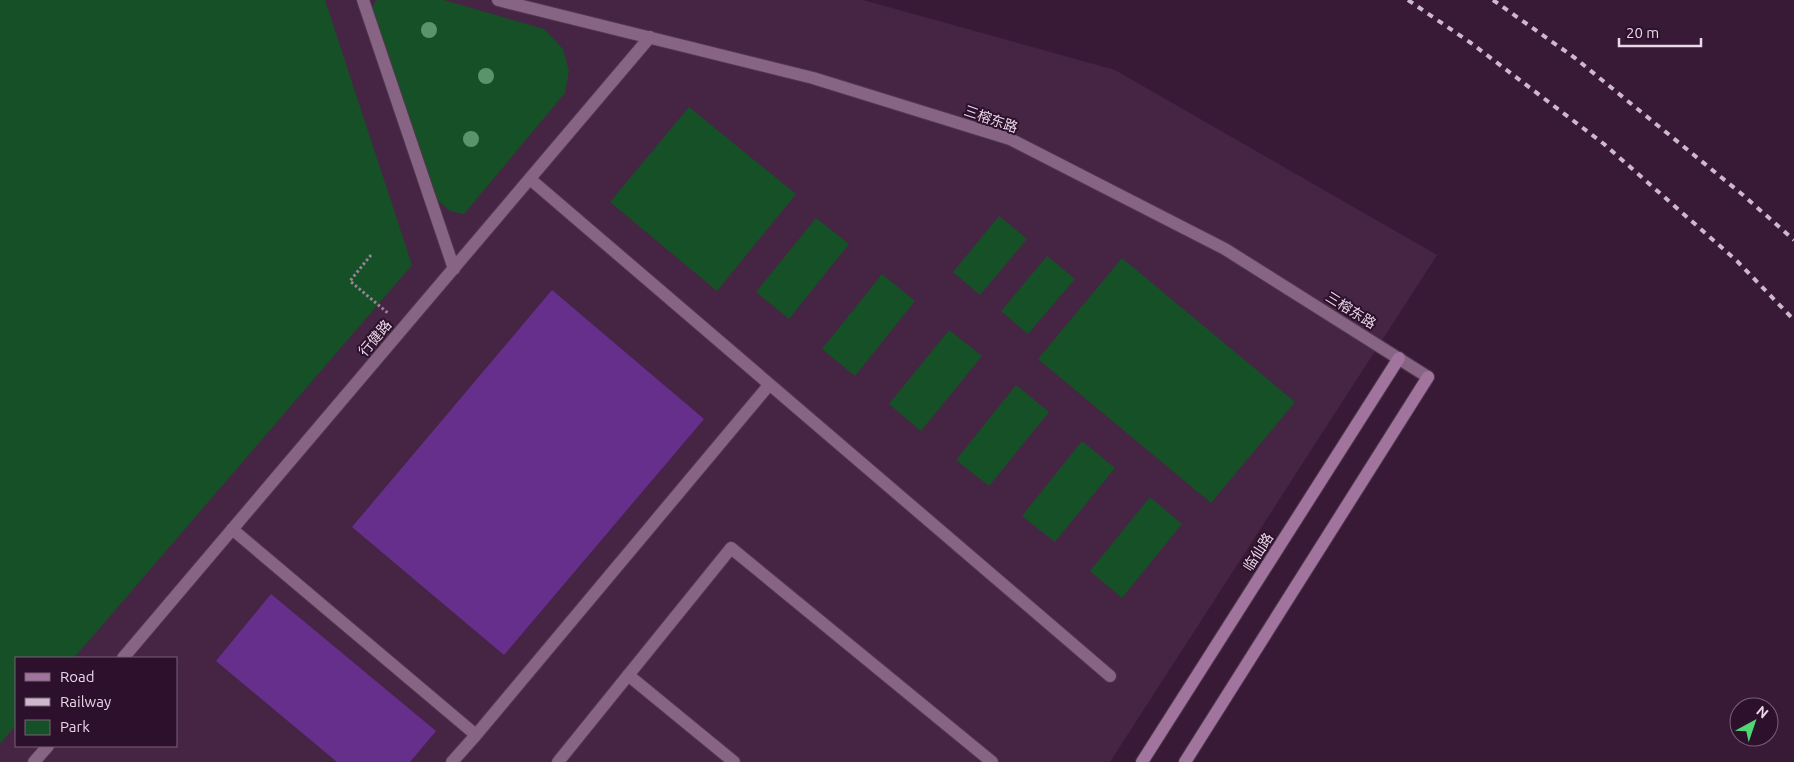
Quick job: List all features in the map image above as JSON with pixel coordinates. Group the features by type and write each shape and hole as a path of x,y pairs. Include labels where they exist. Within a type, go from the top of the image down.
{"street":[{"path":"363,0 454,269"},
{"name":"三榕东路","path":"498,0 813,78 1010,139 1225,249 1428,377 1185,762"},
{"name":"行健路","path":"123,657 650,38"},
{"path":"530,179 1110,676"},
{"name":"临仙路","path":"1142,762 1399,358"},
{"path":"452,762 769,385"},
{"path":"232,529 476,735"},
{"path":"558,762 731,548 992,762"},
{"path":"628,676 734,762"},
{"path":"34,762 47,747"}],"path":[{"path":"371,256 350,281 378,305"}],"shaded area":[{"path":"0,0 863,0 1115,70 1437,255 1110,762 0,762"}],"green space":[{"path":"0,0 325,0 412,265 75,657 15,657 15,726 0,744"},
{"path":"377,0 444,0 544,29 563,49 569,71 565,93 464,214 450,211 435,198 372,6"},
{"path":"689,107 796,194 717,291 610,202"},
{"path":"999,216 1027,239 980,295 953,272"},
{"path":"816,218 849,244 789,319 756,292"},
{"path":"1047,256 1075,279 1028,334 1001,311"},
{"path":"1122,258 1295,402 1211,503 1038,359"},
{"path":"882,274 915,301 855,376 822,349"},
{"path":"949,330 982,356 921,431 889,404"},
{"path":"1016,385 1049,412 989,486 956,460"},
{"path":"1082,441 1115,468 1055,542 1022,516"},
{"path":"1150,497 1182,524 1122,598 1090,571"}],"building":[{"path":"552,290 704,419 504,655 352,527"},
{"path":"271,594 436,731 410,762 337,762 216,661"}],"railway":[{"path":"1408,0 1471,43 1604,144 1737,261 1794,320"},
{"path":"1493,0 1575,58 1743,195 1794,240"}]}
